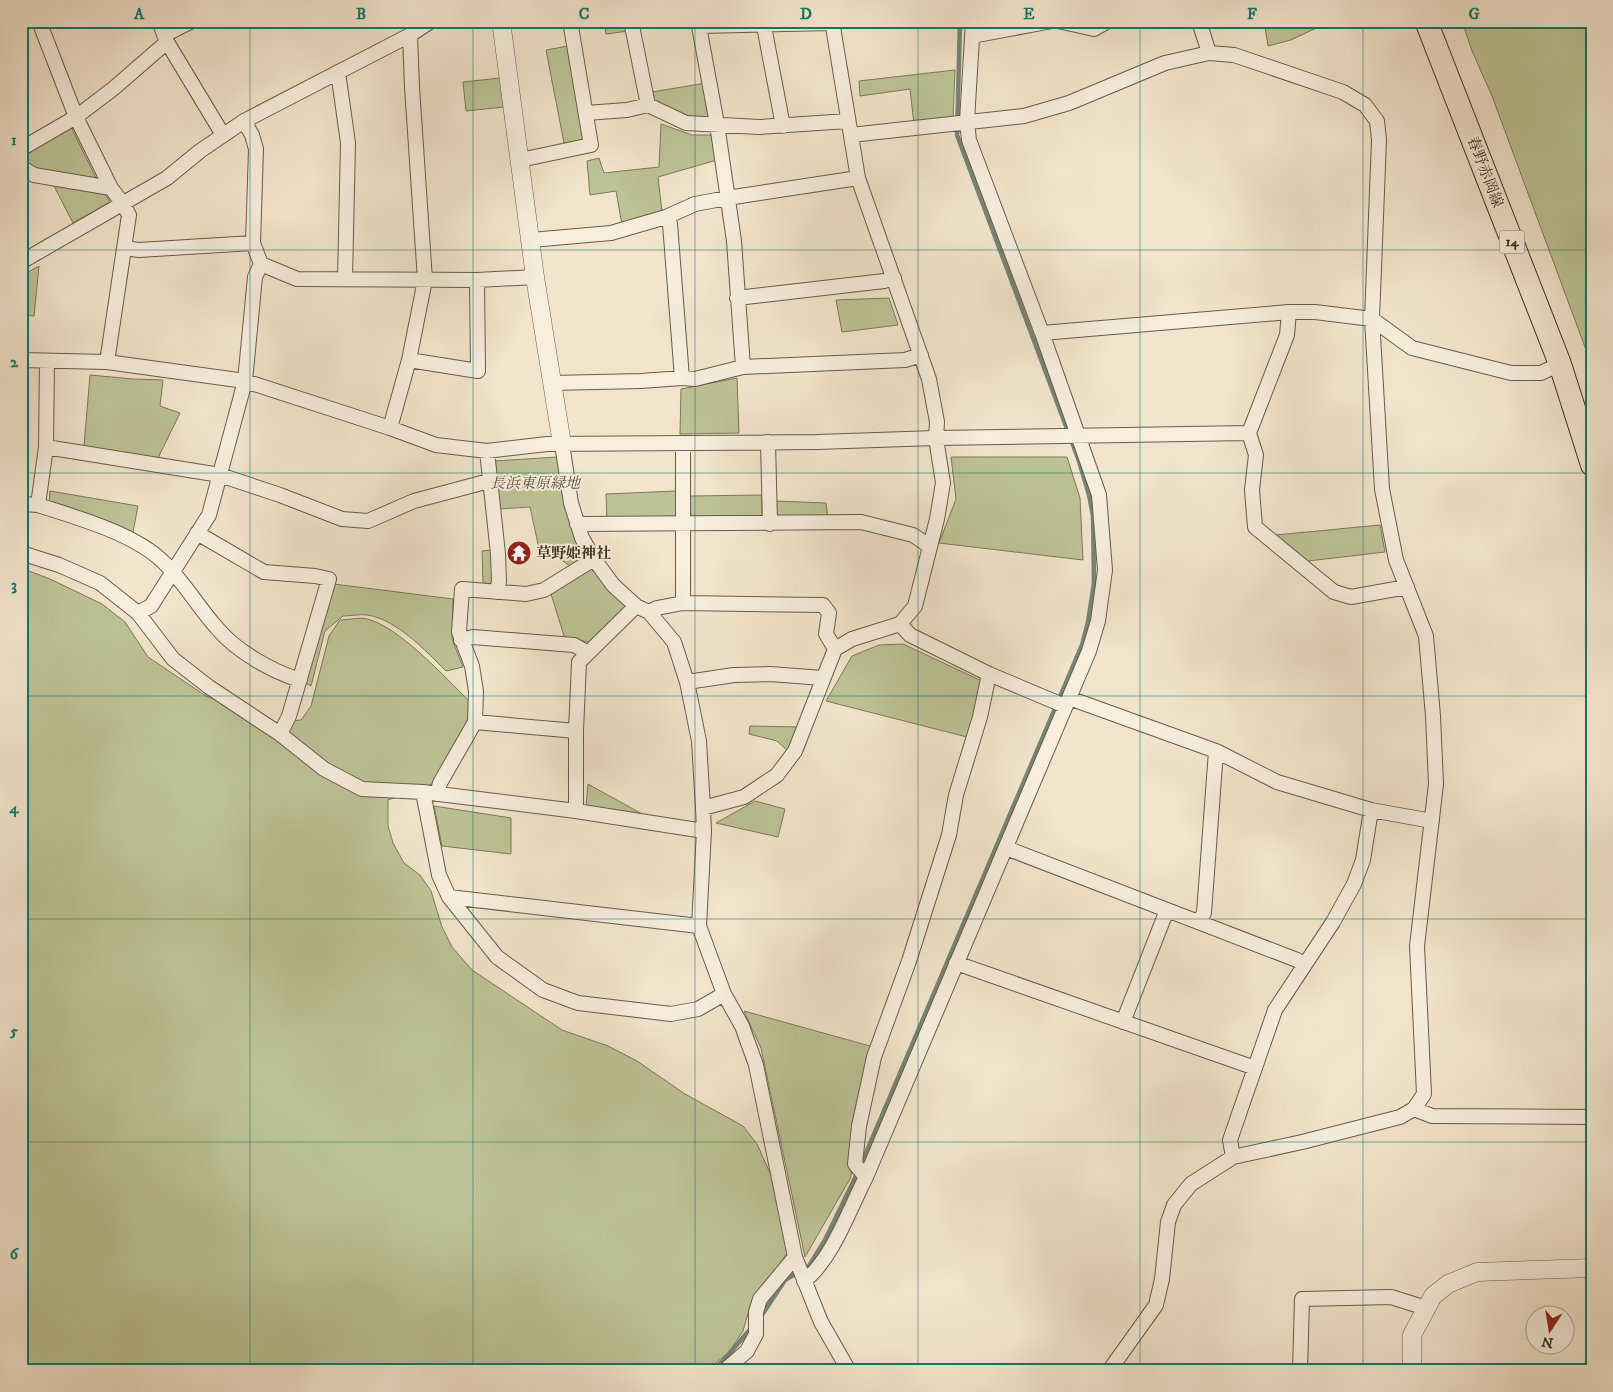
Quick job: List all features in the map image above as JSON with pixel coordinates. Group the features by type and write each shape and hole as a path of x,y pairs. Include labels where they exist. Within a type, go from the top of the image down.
{"main road":[{"name":"春野赤岡線","path":"1426,21 1560,364 1592,465"}],"street":[{"path":"39,21 76,117 111,188 129,215 108,362"},
{"path":"159,21 166,38 222,135"},
{"path":"21,149 76,117 114,88 166,38 192,21"},
{"path":"21,262 167,178 200,150 244,121 338,72 412,29 431,21"},
{"path":"501,21 535,277 571,503 582,538 594,559 613,585 636,606 649,612 674,642 687,682 699,741 703,808 704,831 699,926 724,994 742,1026 756,1065 800,1270 821,1322 849,1371"},
{"path":"520,160 591,145 570,21"},
{"path":"632,21 648,105"},
{"path":"800,1270 814,1274 830,1251 866,1177 1089,651 1098,621 1105,570 1099,495 1072,437 1042,332 969,140 967,121 973,21"},
{"path":"972,36 1052,21"},
{"path":"1058,21 1094,29 1108,21"},
{"path":"1199,21 1209,54"},
{"path":"703,808 744,797 777,775 796,751 835,649 852,639 900,624 915,606 929,546 938,519 943,483 929,379 858,178 833,22 699,24 717,124 734,241 743,366"},
{"path":"763,23 783,126"},
{"path":"390,428 409,360 426,280 412,87 412,29"},
{"path":"851,135 1024,116 1069,103 1165,63 1209,54 1234,56 1343,92 1365,105 1377,121 1379,140 1372,319 1382,489 1396,560 1426,636 1434,726 1436,784 1417,946 1424,1094 1414,1109 1400,1117 1233,1157 1191,1184 1174,1205 1168,1222 1162,1279 1156,1305 1108,1371"},
{"path":"338,72 348,143 345,279"},
{"path":"586,112 628,110 648,105 686,123 759,127 848,121"},
{"path":"244,121 252,135 256,149 253,243 261,264 298,279 477,280 535,277"},
{"path":"21,167 34,175 111,188"},
{"path":"531,240 611,233 666,217 695,204 858,178"},
{"path":"666,217 670,224 682,378"},
{"path":"124,248 139,250 253,243"},
{"path":"138,613 151,606 209,515 245,380 254,276 261,264"},
{"path":"737,298 884,281 894,278"},
{"path":"409,360 478,371 477,280"},
{"path":"1042,332 1289,312 1315,312 1372,319 1412,348 1511,373 1541,373 1560,364"},
{"path":"1289,312 1287,335 1249,433 1256,455 1252,490 1255,526 1334,592 1351,597 1407,587"},
{"path":"551,383 695,379 743,366 905,360 921,355"},
{"path":"21,360 108,362 245,380 436,445 487,451 562,444 1249,433"},
{"path":"38,505 46,448 47,361"},
{"path":"768,442 770,524"},
{"path":"683,443 683,604"},
{"path":"46,448 220,475 280,495 342,519 368,520 414,501 489,481"},
{"path":"487,451 498,554 499,581 497,592"},
{"path":"21,504 38,505 82,519 128,538 158,556 173,571 217,629 238,648 290,677 300,680"},
{"path":"577,524 861,522 913,535 929,546"},
{"path":"197,534 264,572 329,579 289,716 280,734"},
{"path":"21,553 59,565 100,583 138,613 173,660 209,687 280,734 324,769 362,789 423,792 576,811 704,831"},
{"path":"437,794 440,783 475,722 476,691 472,666 459,632 462,589 526,594 544,590 594,559"},
{"path":"649,612 657,608 683,604 823,605 829,614 826,634 835,649"},
{"path":"576,811 576,731 579,662 636,606"},
{"path":"900,624 910,635 990,674 1067,702 1216,751 1277,782 1371,810 1432,821"},
{"path":"461,640 473,637 574,645 588,653"},
{"path":"687,682 734,675 770,674 823,678"},
{"path":"866,1177 855,1164 859,1126 874,1057 909,961 949,835 956,795 980,716 990,674"},
{"path":"475,722 576,731"},
{"path":"1200,922 1204,913 1216,751"},
{"path":"423,792 439,875 449,897 497,957 543,990 578,1002 670,1014 698,1009 724,994"},
{"path":"1233,1157 1230,1140 1275,1010 1333,922 1354,884 1363,860 1371,810"},
{"path":"1006,848 1297,960 1304,966"},
{"path":"449,897 699,926"},
{"path":"1123,1022 1167,910"},
{"path":"956,963 1254,1068"},
{"path":"1414,1109 1432,1116 1592,1118"},
{"path":"1412,1371 1412,1335 1433,1296 1448,1284 1477,1272 1592,1268"},
{"path":"724,1371 747,1351 756,1334 756,1312 760,1299 800,1270"},
{"path":"1300,1371 1302,1299 1391,1297 1426,1308"}],"green space":[{"path":"604,21 627,21 628,31 606,34"},
{"path":"1264,21 1331,21 1291,40 1268,46"},
{"path":"1462,21 1592,21 1592,366 1492,96 1472,51"},
{"path":"568,46 586,139 564,143 546,50"},
{"path":"955,70 953,117 914,124 910,89 860,96 859,81"},
{"path":"500,78 504,107 466,111 463,82"},
{"path":"706,83 711,119 687,119 653,102 652,92"},
{"path":"661,124 692,135 711,135 717,160 658,177 662,212 622,225 616,191 590,195 587,161 599,158 604,173 659,167"},
{"path":"71,127 97,180 31,168 23,155"},
{"path":"52,182 102,189 110,202 73,223"},
{"path":"39,266 34,316 21,315 21,276"},
{"path":"889,298 898,325 842,332 836,300"},
{"path":"90,375 163,380 160,406 180,413 157,460 84,446"},
{"path":"737,378 739,433 680,434 681,389"},
{"name":"長浜東原緑地","path":"557,457 566,509 586,557 571,567 538,544 530,507 498,509 495,461"},
{"path":"951,457 1067,457 1080,498 1083,560 939,543 956,499"},
{"path":"50,491 138,506 133,532 49,502"},
{"path":"676,491 676,517 607,520 606,494"},
{"path":"762,495 762,517 691,519 690,496"},
{"path":"774,501 826,503 828,519 774,516"},
{"path":"1380,525 1385,552 1308,561 1276,535"},
{"path":"492,550 494,584 483,583 482,551"},
{"path":"589,567 628,606 592,642 565,639 551,594"},
{"path":"21,568 50,579 102,604 125,622 148,657 206,696 274,723 301,720 311,706 329,636 340,620 367,619 393,632 421,654 469,701 469,719 432,784 388,800 388,826 393,843 404,863 420,875 431,891 442,927 452,947 472,970 562,1030 608,1046 637,1061 685,1094 743,1126 757,1144 784,1204 792,1247 751,1303 743,1331 729,1352 706,1371 21,1371"},
{"path":"334,584 453,599 452,639 463,667 446,671 410,637 378,618 367,615 343,616 325,631 311,686 300,680"},
{"path":"903,644 984,682 967,737 826,701 852,656 879,645"},
{"path":"750,726 799,727 788,751 777,741 749,734"},
{"path":"588,784 644,815 586,806"},
{"path":"755,801 785,809 778,837 716,823"},
{"path":"434,806 511,818 511,854 442,846"},
{"path":"744,1011 870,1046 853,1144 851,1177 805,1257 761,1048"}],"waterway":[{"path":"861,1165 1082,645 1088,622 1094,583 1093,516 1079,461 957,135 960,21"},
{"path":"760,1318 785,1280 809,1266 825,1240 858,1172"},
{"path":"711,1371 722,1362 753,1326"}],"place":[{"name":"草野姫神社","path":"519,553"}]}
